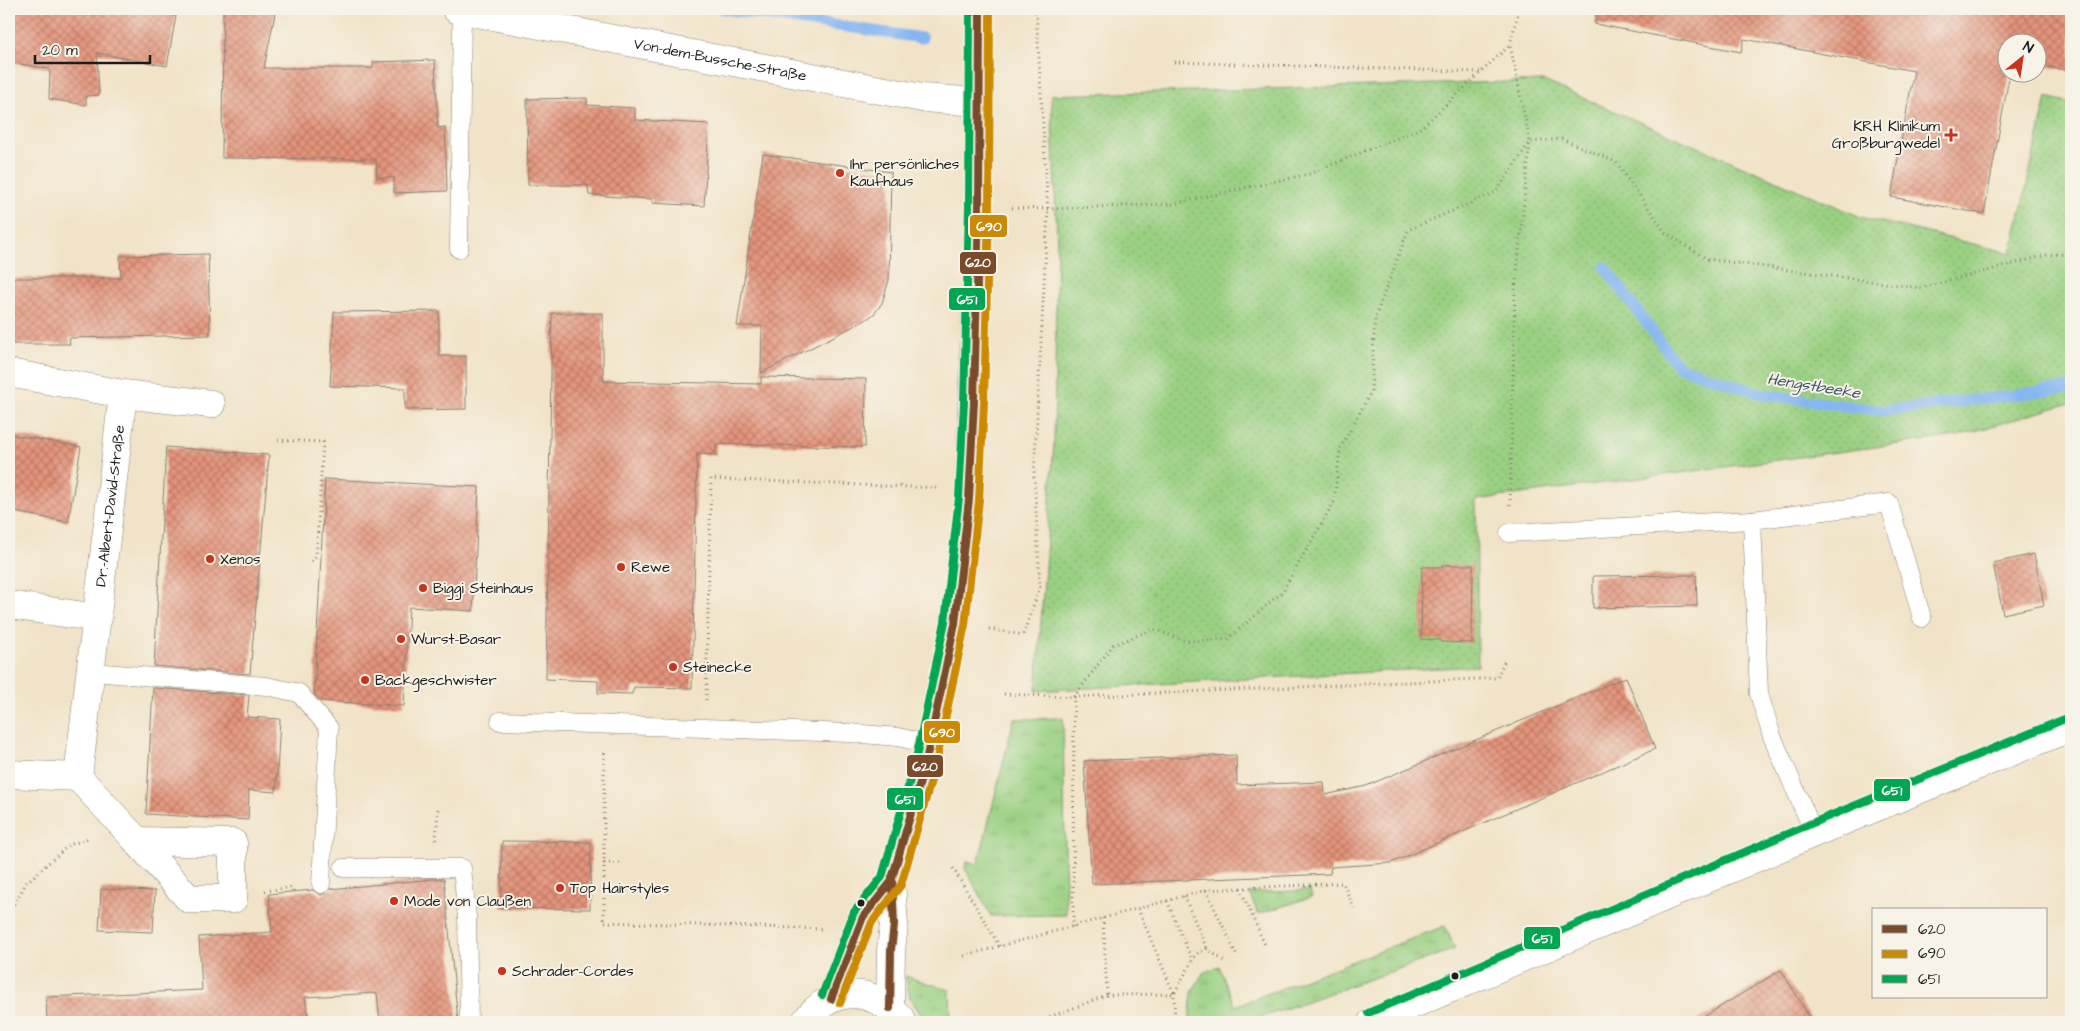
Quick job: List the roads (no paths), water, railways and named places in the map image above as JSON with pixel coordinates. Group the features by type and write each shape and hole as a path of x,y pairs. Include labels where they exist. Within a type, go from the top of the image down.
{"street":[{"name":"Von-dem-Bussche-Straße","path":"459,9 922,98 979,102"},
{"path":"897,1015 891,950 894,925 891,882 925,766 955,624 969,499 979,207 980,9"},
{"path":"9,373 123,394 211,404"},
{"name":"Dr.-Albert-David-Straße","path":"78,777 92,672 123,394"},
{"path":"9,605 98,618"},
{"path":"1372,1022 1814,833 2071,727"},
{"path":"9,774 78,777 129,833 189,899 233,900 233,843 137,842 129,833"},
{"path":"831,999 863,917 891,882"},
{"path":"806,1022 816,1008 831,999 846,994 862,995 877,999 897,1015"}],"lane":[{"name":"Von-dem-Bussche-Straße","path":"459,9 459,249"},
{"path":"1509,534 1752,520 1890,503 1922,618"},
{"path":"1752,520 1758,694 1772,736 1814,833"},
{"path":"92,672 266,686 299,693 329,728 321,884"},
{"path":"500,721 850,733 898,737 929,744"},
{"path":"342,868 462,868 467,917 470,1022"}],"waterway":[{"name":"Hengstbeeke","path":"723,9 922,38"},
{"name":"Hengstbeeke","path":"1605,267 1678,366 1762,394 1882,411 2071,388"}],"place":[{"name":"KRH Klinikum Großburgwedel","path":"1951,135"},
{"name":"Ihr persönliches Kaufhaus","path":"840,173"},
{"name":"Xenos","path":"210,559"},
{"name":"Rewe","path":"621,567"},
{"name":"Biggi Steinhaus","path":"423,588"},
{"name":"Wurst-Basar","path":"401,639"},
{"name":"Steinecke","path":"673,667"},
{"name":"Backgeschwister","path":"365,680"},
{"name":"Top Hairstyles","path":"560,888"},
{"name":"Mode von Claußen","path":"394,901"},
{"name":"Schrader-Cordes","path":"502,971"}]}
